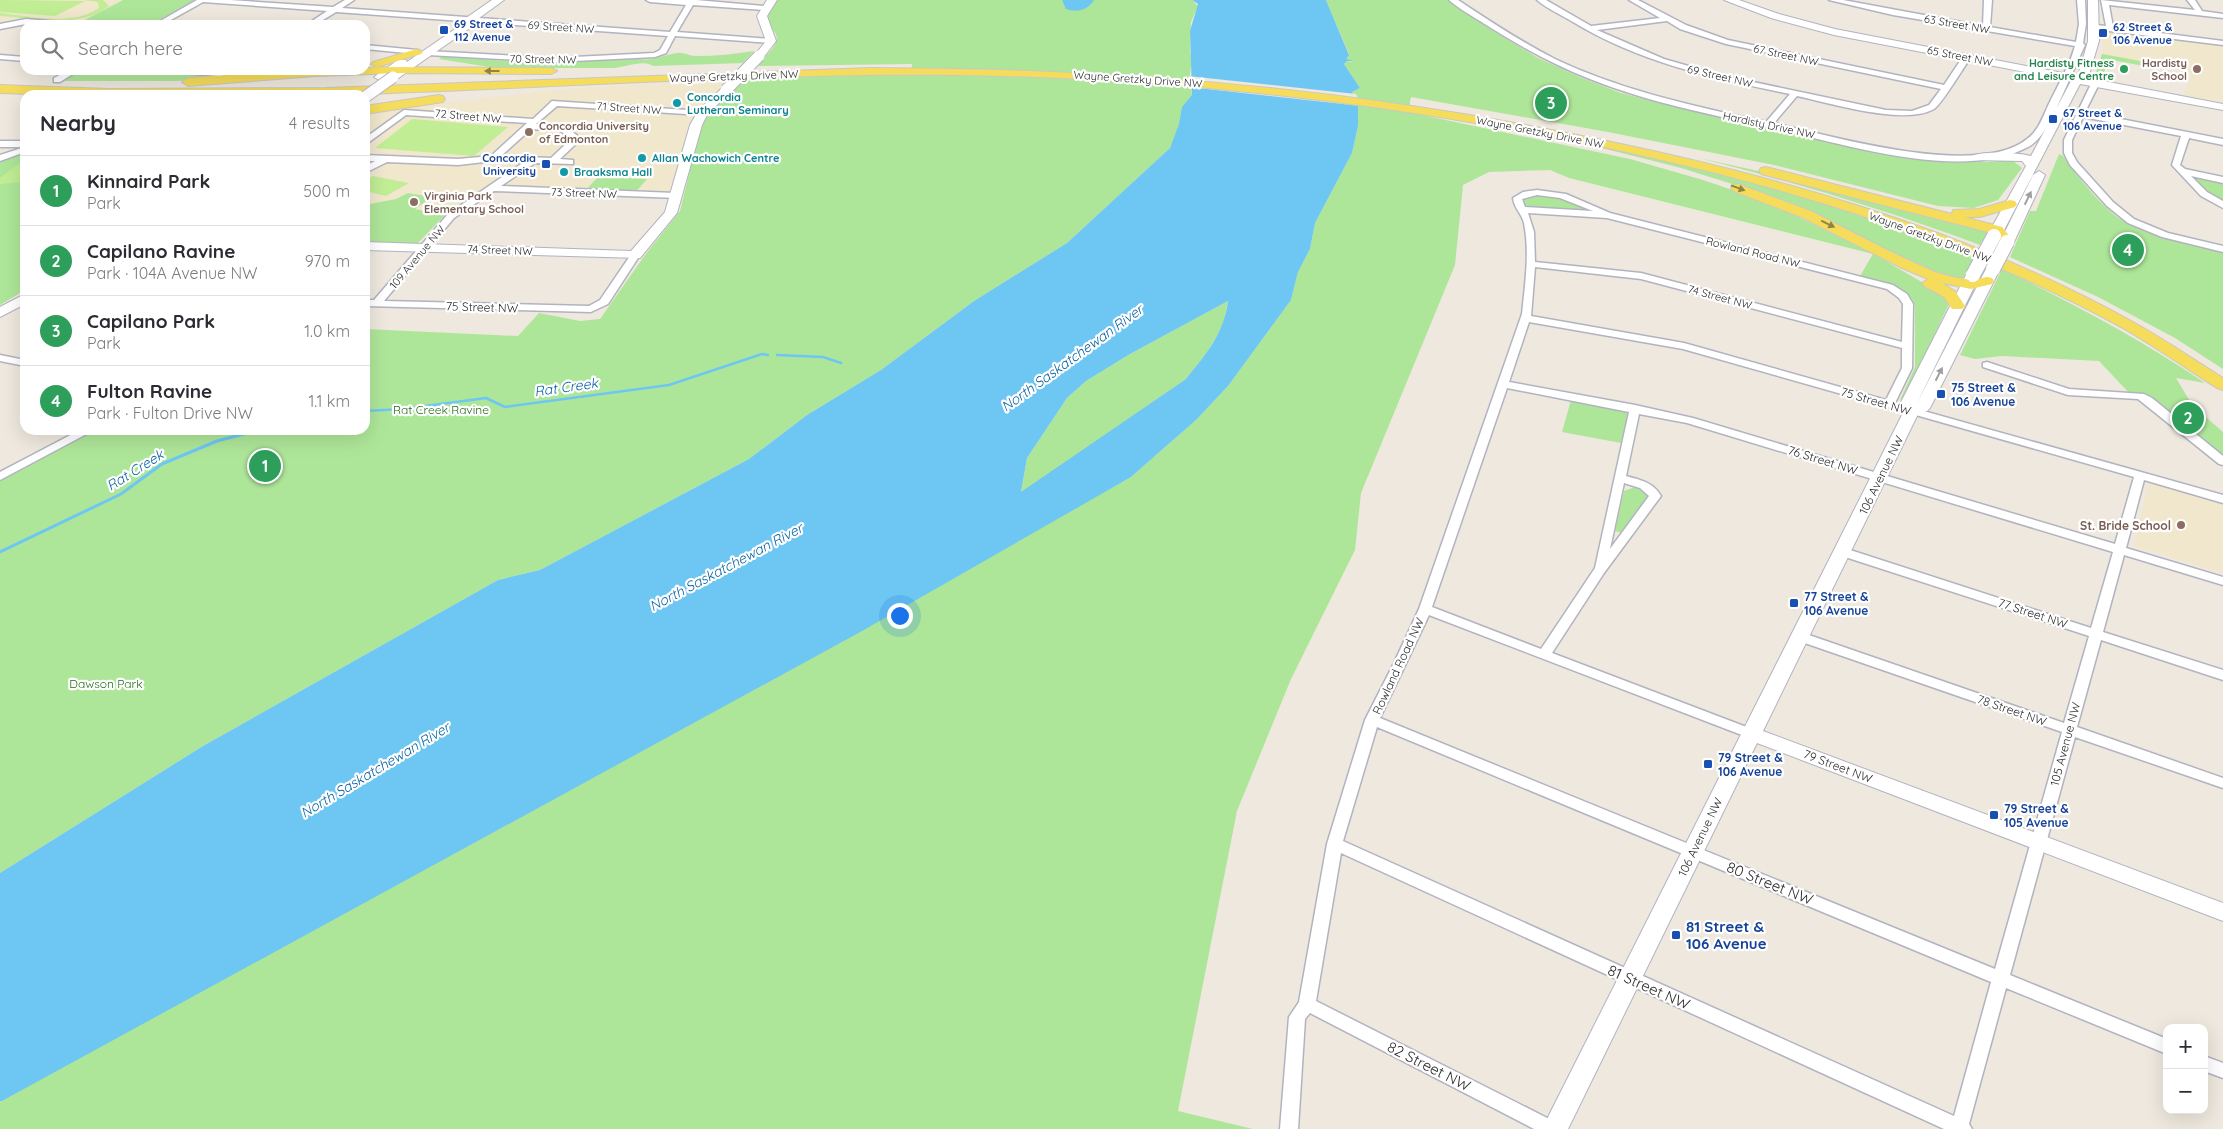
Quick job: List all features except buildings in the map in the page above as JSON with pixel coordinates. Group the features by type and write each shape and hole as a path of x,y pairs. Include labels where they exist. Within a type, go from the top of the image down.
{"main road":[{"path":"360,90 390,74 469,24 470,20 499,0"},
{"name":"65 Street NW","path":"1729,0 1768,14 1819,28 2223,107"},
{"name":"106 Avenue NW","path":"1999,236 2010,204 2085,83 2082,80 2094,46 2096,27 2093,0"},
{"path":"635,255 671,213 675,196 682,181 696,125 702,114 759,56 771,41 761,21 768,4"},
{"path":"370,65 420,54"},
{"path":"420,54 418,64 422,66 460,71"},
{"path":"370,74 460,71 736,73"},
{"name":"Wayne Gretzky Drive NW","path":"359,90 736,73 928,71 1126,76 1254,88 1420,108 1586,136 1702,162 1782,182 1902,220 1981,249 2068,287 2138,324 2223,376"},
{"path":"370,108 400,108 530,89 736,73"},
{"path":"370,92 390,74"},
{"path":"37,88 174,83 289,75"},
{"name":"Wayne Gretzky Drive NW","path":"0,84 37,88"},
{"path":"37,88 48,90"},
{"name":"Wayne Gretzky Drive NW","path":"0,89 88,90"},
{"path":"1420,108 1454,109 1588,132 1936,210 1966,214 1980,213 2010,204"},
{"path":"1420,108 1616,153 1720,182 1764,197 1826,223 1923,272 1976,280"},
{"name":"Wayne Gretzky Drive NW","path":"1420,108 1552,133 1667,158 1772,185 1898,224 1977,254 2058,290 2126,325 2223,385"},
{"name":"106 Avenue NW","path":"1555,1129 1912,411 1922,408 1976,280 2066,111"},
{"path":"1977,157 1994,159 2023,157 2030,160 2032,166"},
{"path":"1873,197 1999,236"},
{"name":"74 Street NW","path":"370,246 635,255"},
{"path":"1891,257 1927,282 1954,297 1957,306"},
{"name":"106 Avenue NW","path":"1912,411 1908,404 1957,306 1976,280"},
{"path":"0,313 20,301"},
{"name":"79 Street NW","path":"1752,734 2223,912"}],"street":[{"path":"166,20 202,0"},
{"name":"69 Street NW","path":"202,0 771,41"},
{"path":"318,20 350,0"},
{"path":"650,0 768,4"},
{"name":"Hardisty Drive NW","path":"1453,0 1517,42 1582,74 1661,100 1897,152 1935,157 1977,157 2008,152 2026,145 2066,111 2068,77"},
{"name":"69 Street NW","path":"1541,0 1588,29 1636,52 1676,65 1794,93 1886,112 1913,113 1932,108 1947,88"},
{"name":"67 Street NW","path":"1633,0 1666,18 1705,35 1737,45 1947,88"},
{"name":"63 Street NW","path":"1833,0 1880,11 2081,45"},
{"path":"1986,29 1988,0"},
{"path":"2068,77 2081,45 2083,28 2081,0"},
{"path":"2191,0 2200,13"},
{"path":"2110,29 2106,1 2223,16"},
{"path":"672,35 691,2"},
{"path":"1588,29 1666,18"},
{"path":"0,27 14,22 20,22"},
{"path":"2096,27 2223,43"},
{"name":"70 Street NW","path":"370,48 420,54 554,60 659,54 663,51 672,35"},
{"path":"0,57 20,59"},
{"path":"1947,88 1967,57"},
{"path":"57,80 66,75"},
{"name":"106 Avenue NW","path":"2066,111 2096,82"},
{"path":"1768,125 1794,93"},
{"name":"71 Street NW","path":"530,124 555,103 702,114"},
{"path":"370,137 400,108"},
{"name":"72 Street NW","path":"400,108 563,129 576,139 553,161"},
{"path":"2223,142 2066,111 2068,153 2077,167 2116,210 2131,221 2152,230 2223,249"},
{"path":"493,158 530,124"},
{"path":"2186,135 2176,164 2204,194 2219,203"},
{"path":"0,144 20,144"},
{"path":"0,158 20,151"},
{"path":"370,158 458,162 493,158 570,162"},
{"path":"370,167 386,159"},
{"name":"109 Avenue NW","path":"377,303 452,216 532,161"},
{"path":"2181,171 2223,180"},
{"name":"73 Street NW","path":"493,188 675,196"},
{"name":"Rowland Road NW","path":"1289,1129 1297,1017 1307,1004 1335,844 1372,720 1401,664 1424,609 1526,318 1530,264 1528,221 1517,203 1517,198 1522,194 1537,192 1588,206 1607,215"},
{"name":"Rowland Road NW","path":"1522,210 1607,215 1871,282 1897,291 1906,299 1908,304 1907,346"},
{"name":"75 Street NW","path":"370,303 583,311 598,306 608,297 635,255"},
{"name":"74 Street NW","path":"1530,264 1595,269 1641,276 1907,346"},
{"name":"75 Street NW","path":"1526,318 1684,346 2223,499"},
{"path":"1888,404 1907,368 1907,346"},
{"path":"0,358 20,362"},
{"path":"1987,365 2068,392 2140,396 2148,400 2223,462"},
{"name":"76 Street NW","path":"1504,384 1689,420 2223,581"},
{"path":"1599,571 1635,408"},
{"path":"0,476 78,435"},
{"name":"105 Avenue NW","path":"1961,1129 2140,475"},
{"path":"1544,655 1599,571 1655,496 1653,491 1646,486 1620,478"},
{"name":"77 Street NW","path":"1843,552 2223,675"},
{"name":"79 Street NW","path":"1424,609 1752,734"},
{"name":"78 Street NW","path":"1801,637 2223,783"},
{"name":"80 Street NW","path":"1372,720 2163,1045"},
{"name":"81 Street NW","path":"1335,844 1961,1129"},
{"name":"82 Street NW","path":"1307,1004 1551,1129"},
{"path":"2208,1065 2223,1071"}],"shaded area":[{"path":"0,0 123,0 85,20 11,19 0,24"},
{"name":"Hardisty School","path":"2105,30 2223,45 2223,102 2184,96 2192,73 2102,54"},
{"name":"Concordia University of Edmonton","path":"737,79 702,113 675,196 482,189 439,218 416,245 370,243 370,173 390,162 479,163 479,161 376,158 370,161 370,109 568,89"},
{"name":"St. Bride School","path":"2149,483 2223,504 2223,573 2134,546"}],"green space":[{"path":"0,0 85,1 55,16 0,12"},
{"path":"83,0 103,0 109,6 85,18 71,20 42,20 0,16 0,13 64,19 89,14 99,8 98,2"},
{"path":"123,0 195,0 158,20 85,20"},
{"path":"776,0 1192,0 1198,6 1191,22 1190,51 1192,61 1190,73 1192,95 1170,148 1067,243 974,301 881,370 807,415 749,459 540,570 498,580 203,746 0,873 0,477 79,435 370,435 370,329 518,336 539,313 580,321 600,319 645,255 680,211 705,117 745,79 821,75 911,75 912,64 755,66 770,52 776,42 777,37 767,17"},
{"path":"1326,0 1448,0 1493,31 1538,58 1621,93 1703,114 1899,156 1987,162 2012,160 2022,168 1998,200 1974,208 1938,206 1774,165 1608,132 1411,97 1408,112 1630,159 1703,180 1765,201 1874,254 1942,294 1947,300 1948,306 1905,397 1900,400 1915,367 1915,305 1906,292 1892,284 1860,276 1873,254 1569,178 1550,170 1489,172 1463,185 1455,265 1361,493 1355,550 1291,679 1237,811 1178,1111 1253,1129 0,1129 0,1103 4,1099 1131,477 1196,420 1228,386 1291,300 1298,272 1310,249 1315,223 1352,153 1358,126 1358,106 1352,92 1360,88 1344,64 1347,61 1353,62 1346,59 1349,54"},
{"path":"754,51 743,63 653,66 640,63 613,68 496,68 439,59 442,56 533,63 649,59 677,53 693,56 725,55"},
{"path":"2102,54 2146,62 2149,65 2144,66 2104,60 2108,63 2104,72 2096,72"},
{"path":"71,75 198,75 223,77 259,75 176,81 60,81"},
{"path":"412,119 508,127 474,156 375,148"},
{"path":"1586,144 1685,165 1783,192 1879,222 1974,257 1962,280 1945,276 1758,192 1681,168"},
{"path":"20,153 20,293 0,305 0,160"},
{"path":"2059,154 2063,156 2097,198 2120,219 2144,231 2223,252 2223,369 2175,338 2098,297 2010,257 2030,211 2036,211"},
{"path":"1699,158 1790,178 1988,231 1980,245 1911,220 1841,198"},
{"path":"20,163 20,182 0,184 0,178"},
{"path":"373,176 409,183 386,196 370,192 370,178"},
{"path":"598,177 647,179 634,194 584,192"},
{"path":"2193,177 2223,182 2223,203 2211,196 2192,179"},
{"path":"408,193 432,197 415,209 445,215 416,245 370,243 370,204 396,199"},
{"path":"1529,194 1549,195 1588,210 1525,207 1520,199"},
{"path":"2002,269 2105,322 2156,351 2205,383 2176,378 2192,405 2223,432 2223,462 2148,400 2131,395 2099,361 2002,356 1975,359 1960,355"},
{"path":"1228,301 1223,326 1206,354 1186,379 1021,493 1027,458 1067,398 1086,381 1130,354"},
{"path":"1571,400 1622,409 1628,414 1621,443 1562,432"},
{"path":"1635,487 1646,492 1648,497 1625,531 1622,533 1615,531 1624,491"}],"water":[{"path":"1062,0 1094,0 1082,10 1074,11 1066,9"},
{"name":"North Saskatchewan River","path":"1192,0 1326,0 1349,55 1346,59 1354,61 1347,61 1344,64 1360,88 1352,92 1358,106 1358,126 1352,153 1315,223 1310,249 1298,272 1291,300 1228,386 1196,420 1131,477 862,631 0,1102 0,873 203,746 498,580 540,570 749,459 807,415 881,370 974,301 1067,243 1170,148 1179,124 1182,107 1192,95 1190,31 1198,4","holes":["1228,301 1223,324 1213,343 1186,379 1021,492 1027,458 1067,398 1086,381 1130,354"]}],"pier":[{"path":"1188,76 1356,94 1361,106 1189,87"}],"waterway":[{"name":"Rat Creek","path":"370,411 403,409 486,398 505,407 669,385 762,354 768,355"},
{"name":"Rat Creek","path":"777,355 823,357 841,363"},
{"name":"Rat Creek","path":"0,552 121,494 162,464 217,441 240,435"}],"place":[{"name":"69 Street & 112 Avenue","path":"444,30"},
{"name":"62 Street & 106 Avenue","path":"2103,33"},
{"name":"Hardisty Fitness and Leisure Centre","path":"2124,69"},
{"name":"Hardisty School","path":"2197,69"},
{"name":"Concordia Lutheran Seminary","path":"677,103"},
{"name":"Capilano Park","path":"1551,103"},
{"name":"67 Street & 106 Avenue","path":"2053,119"},
{"name":"Concordia University of Edmonton","path":"529,132"},
{"name":"Allan Wachowich Centre","path":"642,158"},
{"name":"Concordia University","path":"546,164"},
{"name":"Braaksma Hall","path":"564,172"},
{"name":"Virginia Park Elementary School","path":"414,202"},
{"name":"Fulton Ravine","path":"2128,250"},
{"name":"75 Street & 106 Avenue","path":"1941,394"},
{"name":"Capilano Ravine","path":"2188,418"},
{"name":"Kinnaird Park","path":"265,466"},
{"name":"St. Bride School","path":"2181,525"},
{"name":"77 Street & 106 Avenue","path":"1794,603"},
{"name":"79 Street & 106 Avenue","path":"1708,764"},
{"name":"79 Street & 105 Avenue","path":"1994,815"},
{"name":"81 Street & 106 Avenue","path":"1676,935"}],"park label":[{"name":"Rat Creek Ravine","path":"441,409"},
{"name":"Dawson Park","path":"106,683"}]}
